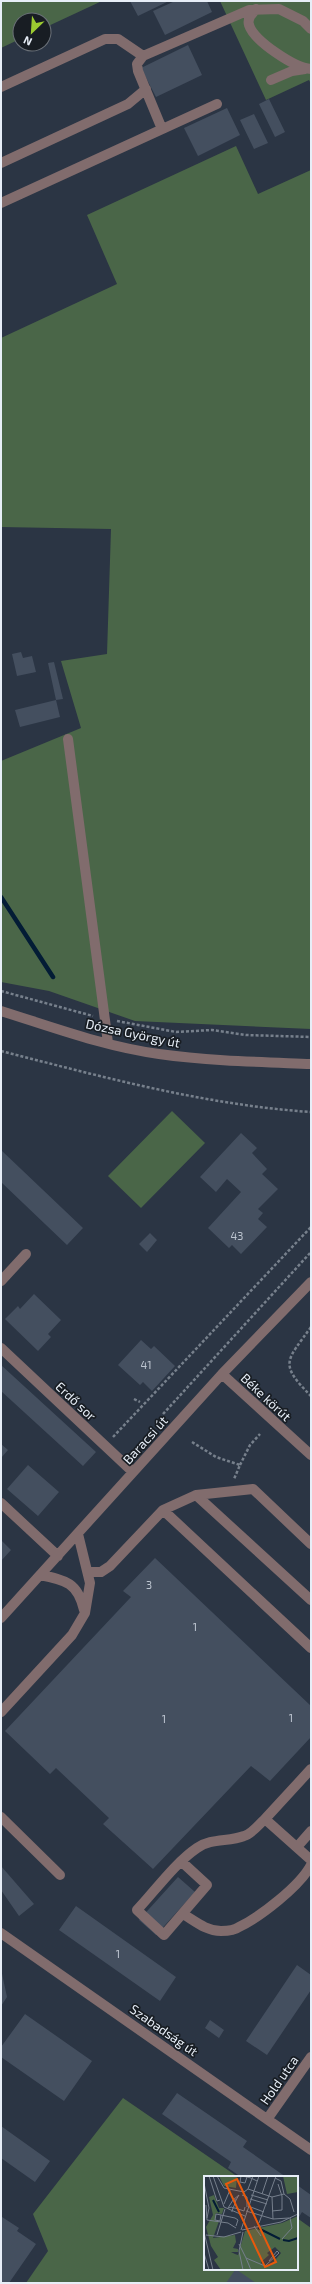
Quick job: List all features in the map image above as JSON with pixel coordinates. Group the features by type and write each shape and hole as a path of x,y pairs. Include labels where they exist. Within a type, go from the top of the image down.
{"street":[{"path":"256,9 250,16 249,24 253,32 291,63 308,69"},
{"path":"162,129 138,71 138,64 142,56 249,10 279,9 303,22 311,29"},
{"path":"1,87 105,39 118,39 142,56"},
{"path":"271,80 292,70 308,69"},
{"path":"1,163 128,104 146,89"},
{"path":"1,203 217,104"},
{"path":"68,739 108,1043"},
{"name":"Dózsa György út","path":"1,1011 108,1043 158,1054 205,1060 311,1064"},
{"path":"1,1280 26,1254"},
{"name":"Baracsi út","path":"1,1618 222,1374 311,1282"},
{"name":"Erdő sor","path":"1,1348 133,1472"},
{"name":"Béke körút","path":"222,1374 311,1455"},
{"path":"89,1572 101,1572 163,1510 196,1495 253,1489 311,1544"},
{"path":"196,1495 311,1600"},
{"path":"1,1503 58,1556"},
{"path":"163,1510 311,1648"},
{"path":"1,1712 72,1635 85,1613 90,1593 89,1572 84,1564 78,1534"},
{"path":"40,1576 69,1583 81,1598 85,1613"},
{"path":"182,1862 208,1885 164,1934 137,1910 182,1862 197,1848 209,1842 234,1840 246,1836 265,1819 311,1769"},
{"path":"1,1817 60,1875"},
{"path":"265,1819 311,1860"},
{"path":"297,1847 311,1831"},
{"path":"183,1914 207,1929 221,1931 238,1928 280,1898 301,1878 311,1865"},
{"name":"Szabadság út","path":"1,1933 268,2118 311,2150"},
{"name":"Hold utca","path":"268,2118 311,2057"}],"path":[{"path":"1,991 105,1018 176,1032 212,1030 246,1035 311,1037"},
{"path":"1,1051 110,1079 191,1096 259,1108 311,1112"},
{"path":"111,1439 311,1227"},
{"path":"163,1414 311,1252"},
{"path":"311,1327 290,1358 289,1366 290,1373 311,1396"},
{"path":"134,1399 140,1402"},
{"path":"231,1484 250,1445 260,1434"},
{"path":"192,1442 216,1457 240,1465"}],"green space":[{"path":"1,1 102,1 52,24 52,12 12,12 12,43 1,48"},
{"path":"220,1 311,1 311,84 309,80 266,100"},
{"path":"236,146 258,194 311,170 311,1029 135,1021 49,991 1,982 1,761 81,728 61,661 107,654 111,529 1,527 1,338 117,284 87,215"},
{"path":"172,1111 205,1143 141,1208 108,1176"},
{"path":"123,2098 237,2176 204,2176 204,2270 298,2270 298,2219 311,2228 311,2283 26,2283 48,2251 33,2214"}],"building":[{"path":"130,1 169,1 138,16"},
{"path":"175,1 207,1 212,12 165,35 153,11"},
{"path":"188,45 202,75 156,97 141,68"},
{"path":"269,99 285,132 275,137 259,104"},
{"path":"227,108 240,135 198,156 184,128"},
{"path":"254,114 268,143 254,149 240,120"},
{"path":"21,652 23,658 32,656 36,672 17,676 12,654"},
{"path":"54,662 63,699 56,700 48,663"},
{"path":"56,700 60,717 20,727 15,710"},
{"path":"241,1133 257,1148 252,1153 267,1169 262,1174 278,1189 258,1209 263,1213 258,1219 267,1227 241,1254 232,1245 229,1248 208,1228 241,1192 227,1179 216,1192 200,1177"},
{"path":"1,1150 83,1228 67,1245 1,1182"},
{"path":"150,1233 157,1240 147,1252 139,1244"},
{"path":"34,1294 61,1320 48,1334 51,1337 38,1351 5,1319 18,1306 20,1309"},
{"path":"141,1340 151,1349 154,1346 175,1366 152,1391 143,1382 140,1385 118,1365"},
{"path":"1,1365 96,1452 83,1466 1,1391"},
{"path":"1,1444 8,1450 1,1458"},
{"path":"28,1465 59,1492 38,1516 7,1489"},
{"path":"1,1540 11,1550 1,1561"},
{"path":"155,1558 311,1706 311,1737 270,1781 251,1766 153,1869 103,1824 109,1818 56,1768 50,1774 5,1731 131,1597 123,1591"},
{"path":"1,1866 34,1904 19,1916 1,1890"},
{"path":"178,1877 195,1892 156,1935 139,1920"},
{"path":"76,1906 176,1977 160,2001 59,1930"},
{"path":"297,1965 311,1975 311,1990 267,2055 246,2041"},
{"path":"1,1969 7,1997 1,2006"},
{"path":"25,2014 92,2061 64,2101 1,2057 1,2047"},
{"path":"210,2020 224,2030 219,2038 205,2028"},
{"path":"177,2093 247,2141 243,2147 285,2176 240,2176 228,2168 231,2162 162,2114"},
{"path":"1,2126 50,2161 35,2182 1,2158"},
{"path":"298,2186 311,2195 311,2218 302,2212 299,2217"},
{"path":"2,2217 19,2228 17,2231 36,2244 9,2283 1,2283"},
{"path":"235,2270 237,2270 256,2283 226,2283"}],"waterway":[{"path":"1,897 53,977"}]}
